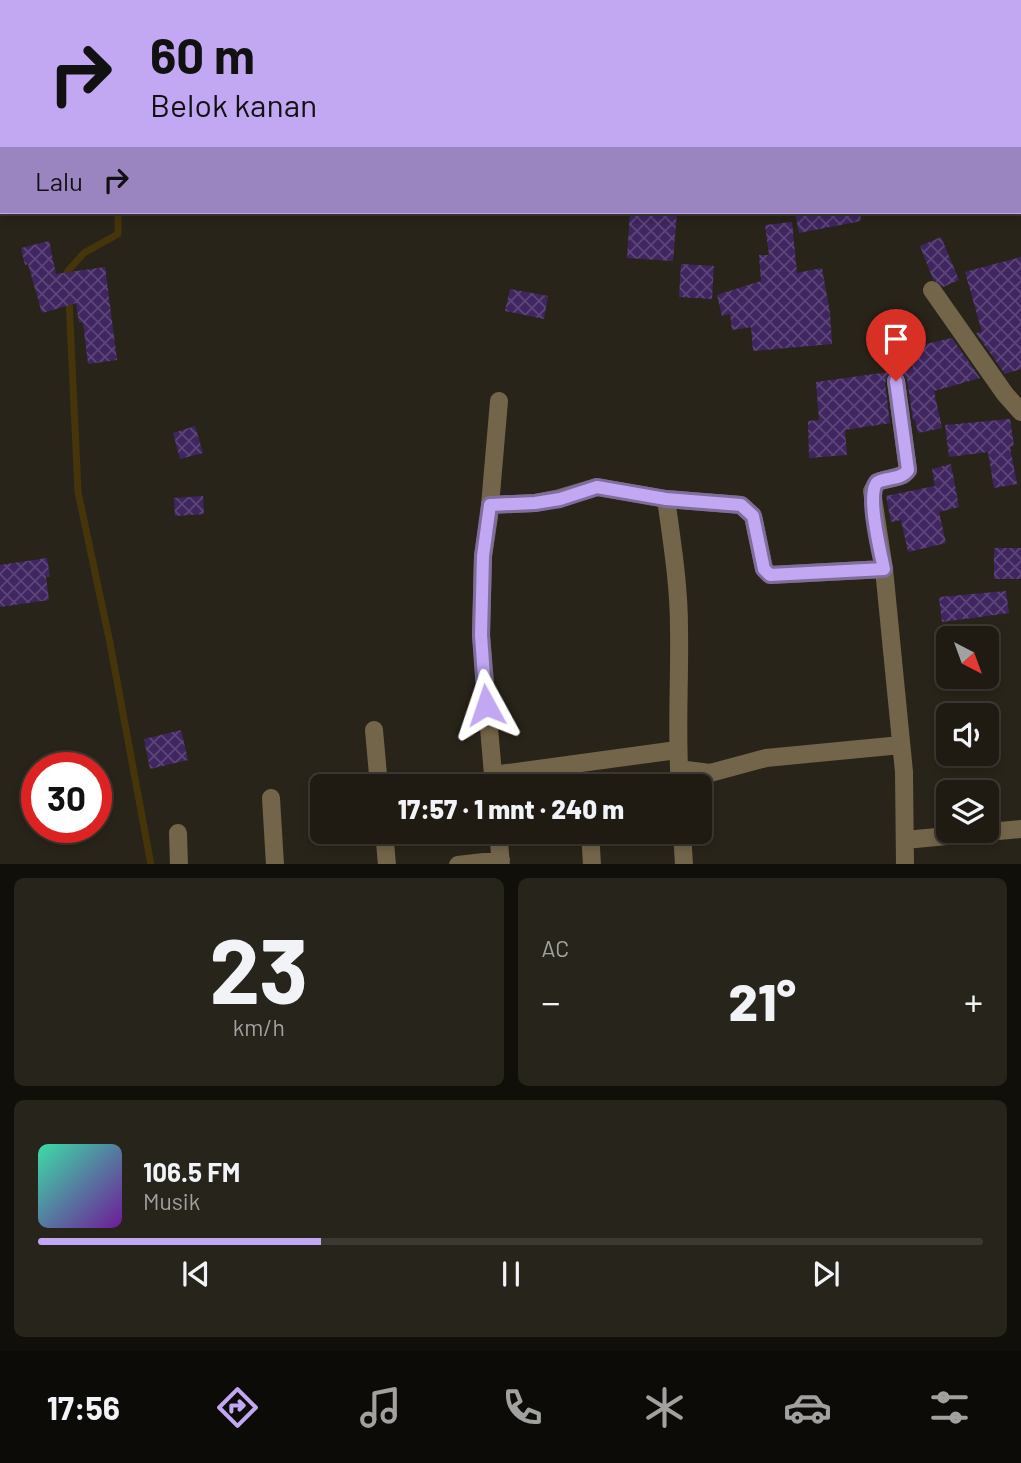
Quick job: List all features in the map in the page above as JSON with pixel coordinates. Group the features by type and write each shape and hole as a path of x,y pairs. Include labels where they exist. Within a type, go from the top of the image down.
{"street":[{"path":"932,290 1005,394 1021,412"},
{"path":"896,381 908,470 903,475 877,482 873,488 874,512 884,569 904,772 905,864"},
{"path":"493,774 481,635 483,556 499,401"},
{"path":"490,505 560,499 597,487 666,499 745,507 753,516 764,569 770,575 884,569"},
{"path":"666,499 675,562 679,626 679,774"},
{"path":"374,730 378,774"},
{"path":"702,774 766,758 901,745"},
{"path":"530,774 677,750"},
{"path":"271,798 275,864"},
{"path":"905,841 1021,829"},
{"path":"177,833 179,864"},
{"path":"385,844 387,864"},
{"path":"458,864 501,862 499,844"},
{"path":"591,844 593,864"},
{"path":"683,844 684,864"}],"building":[{"path":"630,214 677,214 673,261 627,258"},
{"path":"795,214 860,214 861,221 799,233"},
{"path":"792,222 797,273 822,268 832,344 753,351 751,327 732,330 730,314 722,316 717,295 761,281 759,255 769,255 765,225"},
{"path":"941,237 959,280 943,287 933,279 920,246"},
{"path":"49,241 56,274 105,267 117,360 88,364 83,322 79,323 76,303 42,313 21,248"},
{"path":"1021,257 1021,369 1005,374 976,333 982,332 965,272"},
{"path":"681,264 714,266 712,299 679,297"},
{"path":"510,289 548,296 544,319 505,311"},
{"path":"952,338 980,378 934,391 942,428 918,433 913,420 907,379 899,370 913,368 908,348"},
{"path":"889,372 885,383 890,423 845,430 847,455 809,458 808,421 819,420 816,382"},
{"path":"1010,419 1014,446 1010,447 1017,484 994,488 988,452 949,457 945,425"},
{"path":"195,426 203,453 180,459 173,433"},
{"path":"951,464 959,507 939,512 946,543 908,552 901,520 891,522 886,496 935,486 932,469"},
{"path":"203,496 204,514 175,516 174,498"},
{"path":"994,548 1021,548 1021,579 994,579"},
{"path":"47,558 49,600 0,607 0,565"},
{"path":"1006,591 1009,613 942,622 939,597"},
{"path":"181,730 188,760 150,769 144,739"}],"waterway":[{"path":"67,280 67,272 84,253 118,234 118,214"},
{"path":"69,299 78,492 110,643 151,864"}],"route":[{"path":"486,705 481,635 483,556 490,505 560,499 597,487 666,499 741,505 753,516 764,569 770,575 884,569 872,491 877,482 903,475 908,470 896,381"}]}
